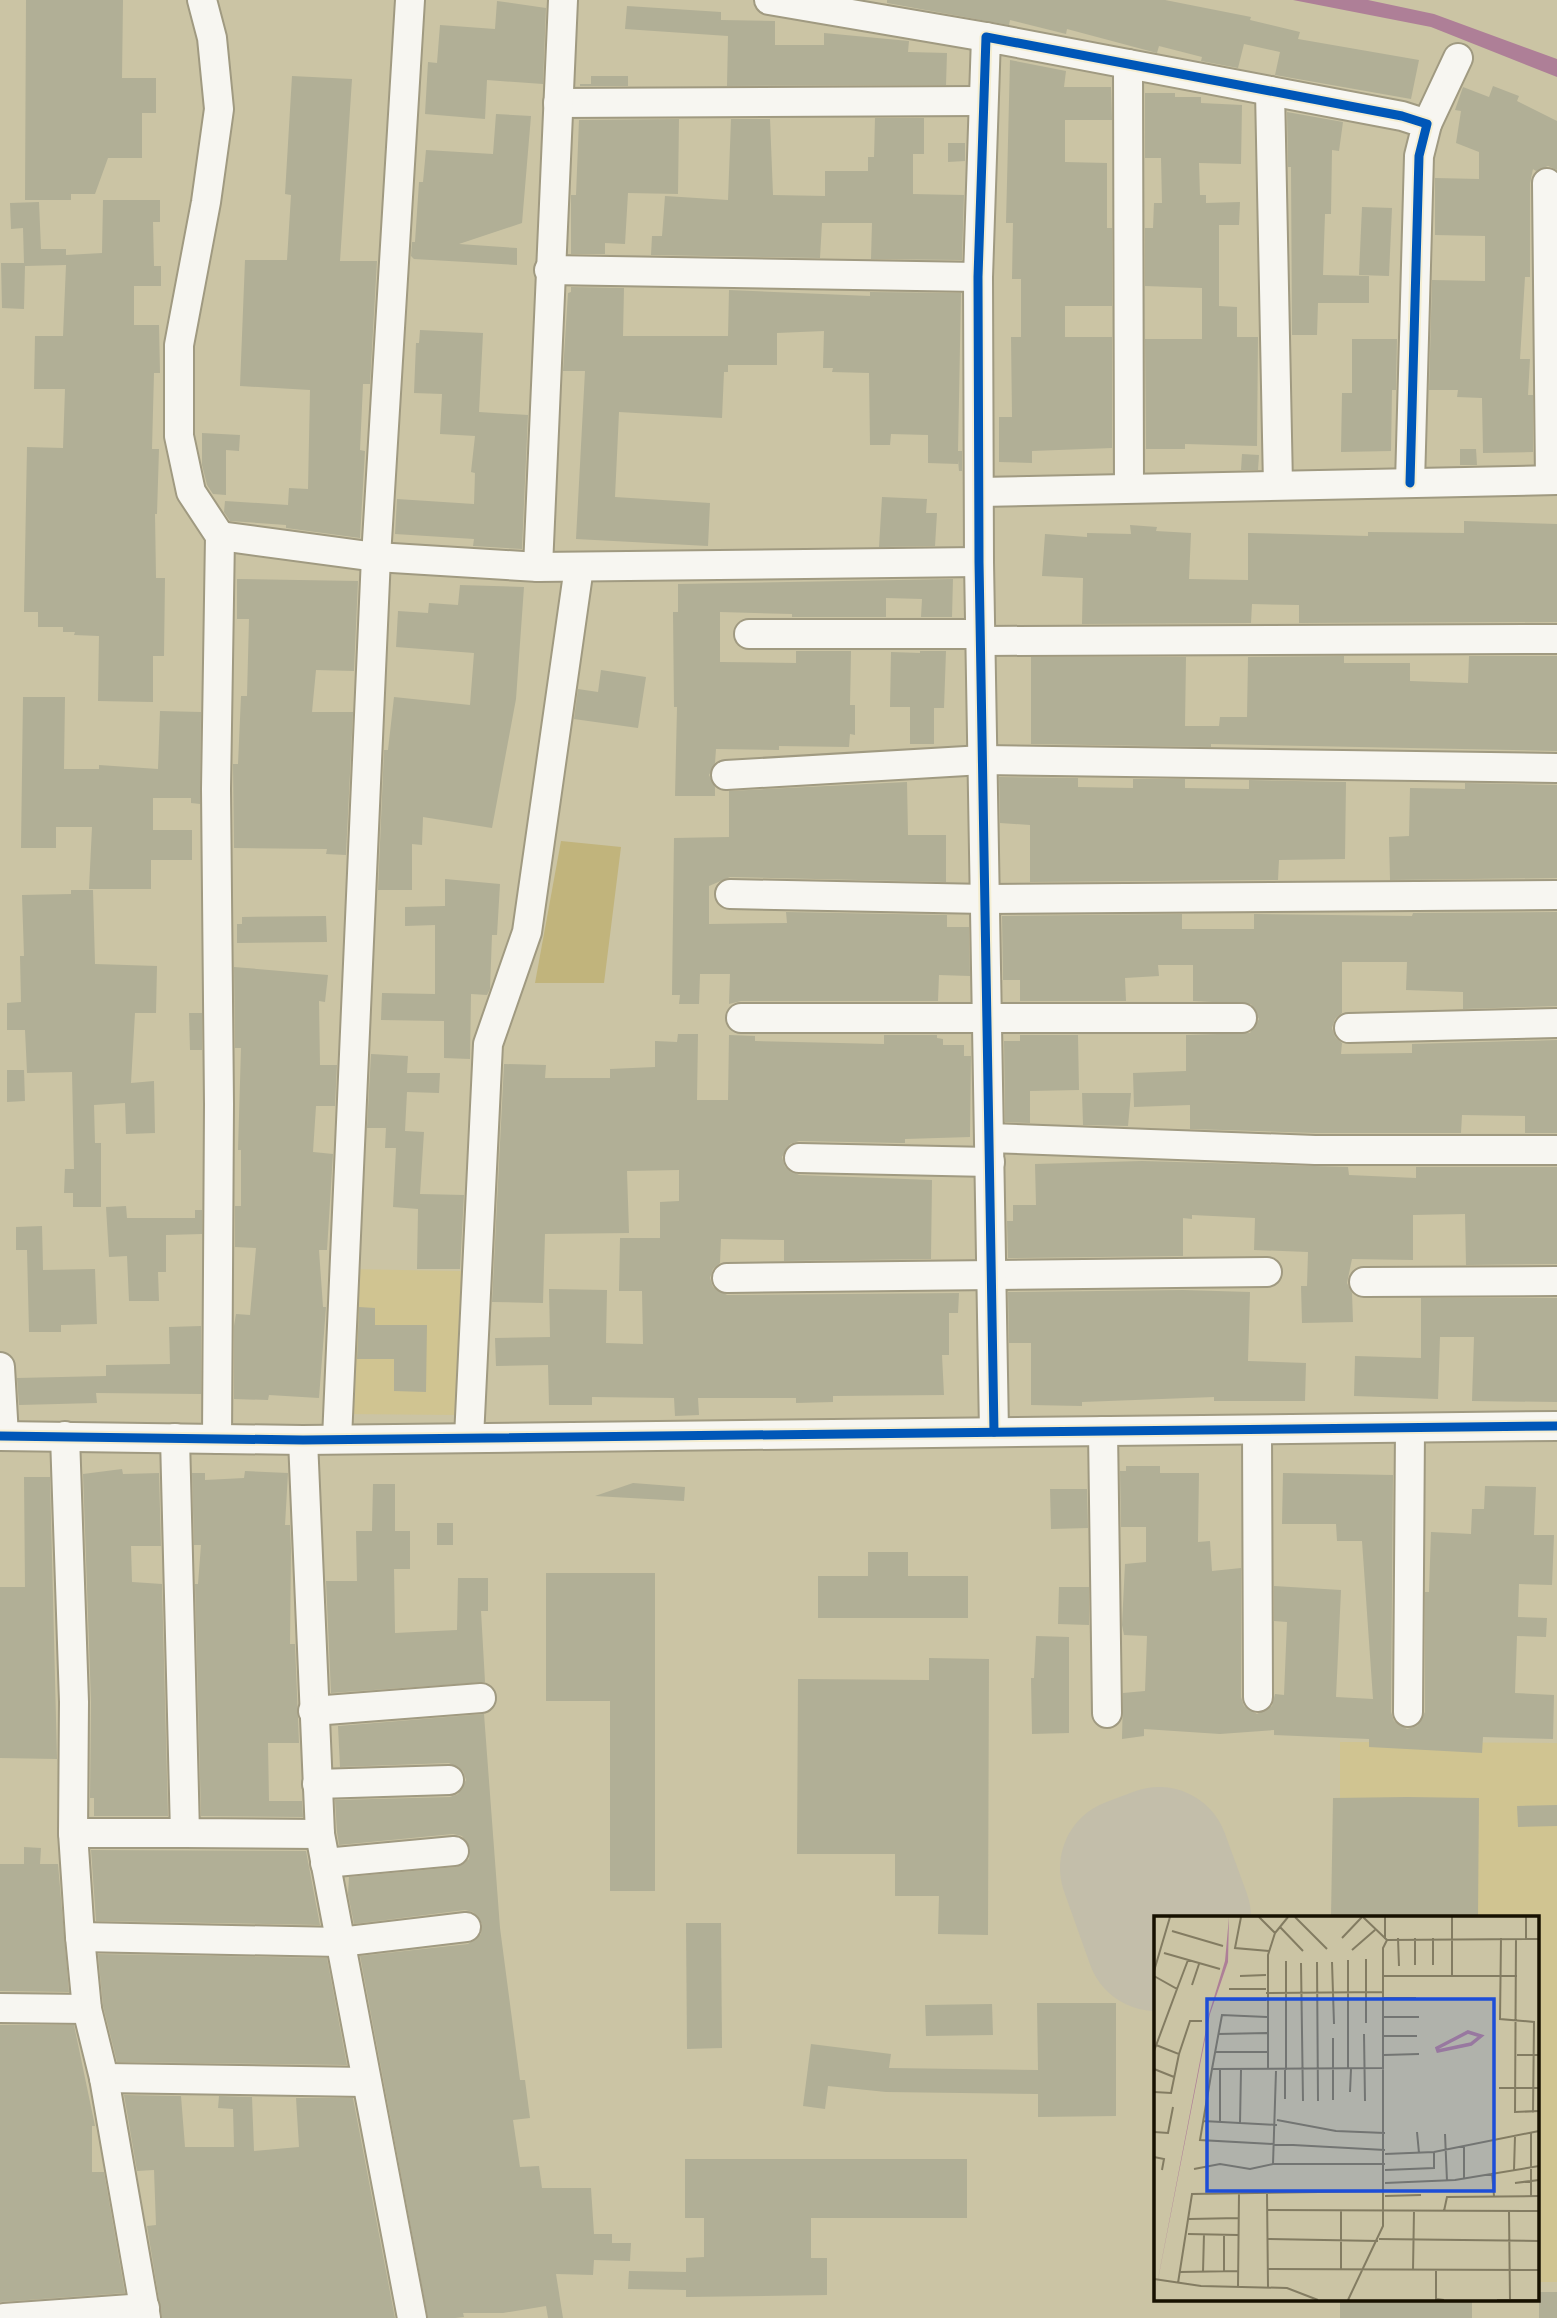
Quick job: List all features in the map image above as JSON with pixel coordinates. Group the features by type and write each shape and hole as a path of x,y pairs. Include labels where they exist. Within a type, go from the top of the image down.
{"street":[{"path":"202,0 212,38 219,108 206,202 179,345 179,436 191,492 203,515 220,536 216,789 219,1104 217,1439"},
{"path":"337,1439 376,557 410,0"},
{"path":"538,567 563,0"},
{"path":"769,0 986,37 1427,124"},
{"path":"986,37 978,276 979,562 994,1432"},
{"path":"1410,483 1419,156 1427,124 1458,58"},
{"path":"1128,64 1129,488"},
{"path":"1270,91 1278,485"},
{"path":"558,103 982,101"},
{"path":"980,492 1554,480 1547,183"},
{"path":"549,270 978,276"},
{"path":"220,536 376,557 538,567 979,562"},
{"path":"469,1438 488,1044 527,932 579,567"},
{"path":"749,634 1557,639"},
{"path":"726,775 983,760 1557,768"},
{"path":"730,894 986,899 1557,895"},
{"path":"741,1018 1242,1018"},
{"path":"1349,1028 1557,1023"},
{"path":"799,1158 990,1150 1557,1150"},
{"path":"727,1278 1267,1272"},
{"path":"1364,1283 1557,1281"},
{"path":"0,1367 2,1436 303,1440 1557,1426"},
{"path":"1408,1712 1410,1428"},
{"path":"1257,1430 1258,1697"},
{"path":"1103,1431 1107,1713"},
{"path":"4,2318 146,2313 104,2078 87,2008 80,1937 73,1833 75,1702 65,1436"},
{"path":"175,1438 185,1833"},
{"path":"303,1440 320,1834 365,2082 412,2318"},
{"path":"313,1712 481,1698"},
{"path":"317,1784 449,1780"},
{"path":"73,1833 320,1834"},
{"path":"325,1863 454,1851"},
{"path":"80,1937 340,1942 466,1927"},
{"path":"0,2008 87,2008"},
{"path":"104,2078 365,2082"}],"shaded area":[{"path":"1293,0 1368,0 1434,14 1557,59 1557,77 1431,27"},
{"path":"561,841 621,847 604,983 535,983"},
{"path":"342,1269 462,1271 460,1415 341,1414"},
{"path":"1340,1742 1557,1743 1557,2282 1540,2282 1540,1916 1340,1916"}],"building":[{"path":"26,0 123,0 122,78 156,78 156,113 142,113 142,158 108,158 95,194 71,194 71,200 25,200"},
{"path":"887,0 1165,0 1251,17 1250,20 1300,32 1298,39 1419,60 1411,99 1275,75 1280,52 1244,44 1238,68 1201,61 1202,57 1159,46 1157,53 1067,29 1066,34 1010,20 1009,25 887,3"},
{"path":"497,1 546,8 543,84 487,80 485,119 425,114 428,62 437,63 440,25 495,29"},
{"path":"627,6 721,12 721,20 775,21 775,45 824,45 824,33 909,41 908,52 947,53 946,85 727,86 728,36 625,29"},
{"path":"1010,60 1066,71 1064,87 1111,87 1112,120 1065,120 1065,162 1107,163 1107,228 1112,228 1112,306 1065,306 1065,337 1112,337 1112,448 1032,451 1032,463 999,462 999,417 1012,417 1011,337 1021,337 1021,279 1012,279 1013,223 1006,223"},
{"path":"292,76 352,79 340,261 377,261 370,384 363,384 360,450 365,451 360,538 286,528 286,525 230,521 224,512 225,501 288,505 289,488 308,489 310,390 240,386 245,260 287,260 291,195 285,194"},
{"path":"591,76 628,76 628,86 580,86 591,84"},
{"path":"1493,86 1519,96 1517,101 1557,121 1557,170 1548,166 1536,171 1533,169 1530,183 1530,277 1525,277 1520,359 1530,359 1528,395 1533,395 1533,452 1483,453 1482,398 1457,397 1458,390 1429,390 1432,280 1485,281 1485,236 1435,235 1435,178 1479,179 1479,152 1456,143 1461,111 1455,110 1463,87 1489,97"},
{"path":"1145,93 1175,93 1175,97 1201,97 1201,103 1242,105 1241,164 1199,163 1200,195 1206,195 1206,203 1240,202 1239,225 1219,225 1219,306 1237,307 1237,337 1258,337 1257,446 1185,444 1185,449 1146,449 1145,339 1202,339 1202,288 1145,286 1145,228 1153,228 1154,203 1162,203 1161,158 1145,158"},
{"path":"1287,112 1343,122 1339,151 1332,150 1331,214 1325,214 1323,275 1369,276 1369,303 1318,303 1317,335 1292,335 1291,167 1288,167"},
{"path":"496,114 531,116 522,223 459,244 517,248 517,265 414,259 411,256 412,242 415,242 419,182 423,182 426,150 493,154"},
{"path":"875,118 924,118 924,154 913,154 913,194 964,195 962,260 871,259 872,223 822,223 820,258 651,255 652,236 662,236 665,196 728,200 731,119 770,119 773,195 825,196 825,171 868,171 868,157 874,157"},
{"path":"679,119 678,194 628,193 625,244 605,243 605,254 571,254 571,195 576,195 579,120"},
{"path":"948,143 965,143 965,161 948,162"},
{"path":"103,200 160,200 160,222 153,222 154,266 161,266 161,286 134,286 134,325 159,325 160,373 154,373 152,449 159,449 155,514 156,578 165,578 164,656 153,656 153,702 98,701 99,636 74,635 75,632 63,632 63,627 38,627 38,612 24,612 27,447 63,448 65,389 34,389 35,336 63,336 66,265 25,266 24,309 2,308 1,263 24,263 23,228 11,229 10,203 39,202 41,249 66,249 66,255 102,253"},
{"path":"1362,207 1392,208 1389,276 1359,275"},
{"path":"571,287 624,288 623,336 728,336 729,290 870,296 870,292 961,293 958,451 962,451 962,471 959,471 958,460 958,464 928,463 928,435 891,434 890,445 870,445 869,373 832,372 833,368 823,368 824,331 777,333 777,365 728,365 728,372 724,372 722,418 619,412 615,497 710,503 708,546 576,539 585,371 563,371 568,293 571,292"},
{"path":"420,330 483,333 479,412 528,415 522,549 473,546 474,539 395,534 397,499 474,504 475,473 471,472 475,436 440,434 442,394 414,393 416,343 419,343"},
{"path":"1352,339 1397,339 1396,390 1392,390 1391,451 1341,452 1342,393 1352,393"},
{"path":"202,433 240,435 239,451 226,450 226,495 213,494 207,485 202,465"},
{"path":"1460,449 1476,449 1477,465 1460,465"},
{"path":"1242,454 1259,455 1258,470 1241,470"},
{"path":"882,497 927,499 926,513 937,513 935,546 879,547"},
{"path":"1464,521 1557,524 1557,622 1299,623 1299,605 1252,604 1251,623 1082,624 1083,578 1042,576 1045,534 1087,537 1087,533 1131,534 1130,525 1157,527 1156,531 1191,533 1189,579 1248,580 1248,533 1368,536 1368,532 1464,533"},
{"path":"237,579 358,581 354,671 316,670 312,712 353,712 346,855 326,854 327,849 234,848 233,764 238,764 241,696 247,696 249,619 237,619"},
{"path":"953,579 952,617 921,617 922,599 886,598 886,617 792,617 792,614 720,612 720,662 796,663 796,651 851,651 850,705 855,705 855,735 850,734 849,747 716,749 715,763 709,775 715,787 715,796 675,796 677,707 674,707 673,612 678,612 678,584"},
{"path":"460,585 524,587 516,699 492,828 423,817 422,845 412,844 412,890 378,890 384,750 388,750 394,697 470,705 474,653 396,647 398,611 428,613 429,603 458,605"},
{"path":"946,651 944,708 934,708 934,744 910,744 910,707 890,707 891,652"},
{"path":"1344,656 1344,663 1410,663 1410,681 1468,683 1469,656 1557,656 1557,751 1211,744 1211,747 1031,744 1031,657 1186,657 1185,726 1219,726 1220,717 1247,717 1248,657"},
{"path":"601,670 646,677 638,728 574,719 578,689 598,692"},
{"path":"23,697 65,697 64,769 99,769 99,765 158,769 160,711 201,712 200,804 191,803 191,798 153,798 153,830 192,830 192,860 151,860 151,889 89,889 92,827 56,827 56,848 21,848"},
{"path":"999,777 1078,778 1078,787 1133,788 1133,779 1185,779 1185,788 1249,789 1249,780 1346,782 1345,859 1279,860 1278,880 1030,882 1030,825 1000,823"},
{"path":"907,782 908,835 946,835 946,882 730,877 709,886 709,924 787,923 786,912 947,915 947,927 969,927 970,976 939,975 938,1001 741,1001 729,1004 730,974 700,974 699,1004 679,1004 680,995 672,995 674,838 729,837 729,791"},
{"path":"1465,783 1557,785 1557,878 1390,880 1389,837 1409,836 1410,788 1465,789"},
{"path":"445,879 500,884 497,935 492,935 490,989 487,995 471,994 470,1059 444,1058 444,1021 381,1020 382,993 435,994 435,925 405,926 405,907 445,906"},
{"path":"71,890 93,890 95,964 157,966 156,1013 135,1013 131,1083 154,1081 155,1133 126,1134 125,1103 94,1105 95,1143 101,1143 101,1207 73,1207 73,1193 64,1193 65,1169 74,1169 72,1072 27,1073 25,1030 7,1030 7,1003 21,1002 20,956 24,956 22,895 71,894"},
{"path":"1557,912 1557,1006 1463,1009 1463,992 1406,990 1407,962 1342,962 1342,1013 1335,1019 1332,1028 1335,1037 1342,1043 1341,1054 1412,1053 1412,1044 1557,1040 1557,1133 1525,1133 1525,1116 1462,1115 1461,1133 1315,1133 1190,1129 1190,1105 1134,1107 1133,1073 1186,1071 1186,1035 1250,1033 1259,1019 1251,1004 1193,1001 1193,965 1158,965 1159,976 1125,978 1126,1001 1020,1001 1020,980 1003,980 1002,916 1182,914 1182,929 1254,929 1254,914 1412,916 1413,913"},
{"path":"326,916 327,942 237,943 237,924 242,924 242,917"},
{"path":"234,967 328,975 325,1002 319,1001 320,1065 337,1065 335,1106 316,1106 313,1152 333,1154 327,1250 319,1250 323,1307 326,1307 319,1398 269,1395 268,1400 234,1399 234,1326 236,1314 250,1315 256,1248 235,1247 235,1206 241,1206 241,1150 238,1150 241,1048 235,1048"},
{"path":"189,1013 202,1013 202,1050 190,1050"},
{"path":"678,1034 698,1034 697,1100 728,1100 729,1035 755,1036 755,1041 884,1044 884,1035 937,1035 937,1038 943,1039 943,1045 964,1045 964,1056 971,1056 970,1137 905,1139 905,1143 799,1141 790,1144 782,1157 785,1167 799,1175 932,1180 931,1259 784,1261 784,1240 721,1239 720,1263 713,1269 710,1278 713,1287 727,1295 959,1293 958,1313 949,1313 949,1355 942,1355 944,1395 833,1396 833,1402 796,1403 796,1398 698,1398 699,1415 675,1416 674,1398 592,1397 592,1405 549,1405 548,1365 496,1366 495,1338 550,1337 549,1289 607,1290 606,1343 643,1344 642,1291 619,1291 620,1238 660,1238 660,1202 679,1201 679,1170 627,1171 629,1233 545,1234 543,1303 492,1302 504,1064 546,1065 545,1078 610,1078 610,1069 655,1067 655,1041 677,1042"},
{"path":"1020,1035 1078,1035 1079,1090 1030,1091 1030,1123 1005,1122 1004,1041 1020,1041"},
{"path":"371,1054 408,1056 407,1073 440,1073 439,1093 407,1092 405,1131 424,1132 420,1194 464,1195 460,1269 417,1269 418,1209 393,1207 396,1148 385,1148 386,1128 367,1128"},
{"path":"7,1070 24,1070 25,1101 7,1102"},
{"path":"1082,1093 1131,1093 1128,1126 1083,1125"},
{"path":"1142,1161 1348,1167 1349,1175 1416,1178 1416,1167 1557,1167 1557,1264 1466,1265 1465,1214 1413,1215 1413,1260 1352,1259 1347,1283 1352,1293 1353,1322 1302,1323 1301,1286 1307,1286 1308,1252 1254,1250 1255,1218 1192,1215 1192,1219 1183,1218 1183,1256 1008,1258 1007,1221 1013,1221 1013,1205 1036,1205 1035,1164"},
{"path":"126,1206 127,1218 195,1218 195,1210 202,1210 202,1234 166,1235 166,1272 158,1272 159,1301 129,1301 127,1256 109,1257 106,1207"},
{"path":"42,1226 43,1270 95,1269 97,1324 61,1325 61,1332 29,1332 27,1250 16,1250 16,1227"},
{"path":"1008,1292 1250,1292 1248,1361 1306,1363 1305,1401 1214,1401 1214,1397 1082,1402 1082,1406 1031,1405 1031,1343 1009,1343"},
{"path":"1421,1298 1557,1298 1557,1402 1472,1401 1474,1337 1440,1337 1438,1399 1354,1396 1355,1356 1421,1358"},
{"path":"359,1307 375,1308 375,1325 427,1325 426,1392 394,1391 394,1359 357,1359"},
{"path":"201,1326 201,1394 96,1393 97,1403 19,1405 17,1378 106,1376 106,1365 170,1364 169,1327"},
{"path":"1126,1466 1160,1466 1160,1473 1199,1473 1198,1542 1210,1541 1212,1571 1241,1568 1241,1697 1244,1706 1257,1714 1272,1706 1275,1694 1284,1695 1287,1622 1274,1621 1274,1586 1341,1590 1336,1697 1373,1699 1362,1541 1337,1541 1336,1524 1282,1524 1283,1473 1393,1475 1391,1712 1394,1721 1407,1729 1417,1726 1425,1712 1425,1592 1429,1592 1431,1532 1471,1534 1472,1509 1484,1509 1485,1486 1536,1487 1534,1535 1554,1535 1552,1585 1519,1584 1518,1617 1547,1618 1546,1637 1517,1636 1515,1693 1554,1695 1553,1739 1483,1737 1482,1753 1369,1747 1369,1739 1274,1735 1274,1730 1220,1734 1144,1729 1144,1736 1122,1739 1123,1693 1145,1691 1147,1636 1124,1635 1122,1625 1125,1564 1146,1562 1146,1527 1121,1527 1120,1471 1126,1471"},
{"path":"122,1469 123,1474 159,1473 161,1546 131,1546 132,1582 162,1584 168,1816 94,1816 94,1798 90,1798 91,1702 83,1474"},
{"path":"245,1471 288,1473 285,1525 290,1525 290,1644 295,1644 299,1743 268,1743 269,1801 302,1801 303,1817 201,1816 195,1584 198,1584 201,1545 194,1545 192,1473 205,1473 205,1480 244,1478"},
{"path":"24,1477 50,1477 57,1759 0,1758 0,1587 25,1587"},
{"path":"633,1483 685,1487 684,1501 595,1496"},
{"path":"373,1484 395,1484 395,1531 410,1531 410,1569 394,1569 395,1633 457,1630 458,1578 488,1578 488,1611 481,1611 485,1682 331,1693 326,1581 357,1581 356,1531 372,1531"},
{"path":"1050,1489 1087,1489 1088,1528 1051,1529"},
{"path":"437,1523 453,1523 453,1545 437,1545"},
{"path":"868,1552 908,1552 908,1576 968,1576 968,1618 818,1618 818,1576 868,1576"},
{"path":"546,1573 655,1573 655,1891 610,1891 610,1701 546,1701"},
{"path":"1059,1587 1089,1587 1089,1625 1058,1624"},
{"path":"1036,1636 1069,1637 1069,1733 1032,1734 1031,1678 1034,1678"},
{"path":"929,1658 989,1659 988,1935 938,1934 939,1896 895,1896 895,1854 797,1854 798,1679 929,1680"},
{"path":"484,1714 500,1928 520,2080 525,2080 530,2118 513,2120 520,2167 539,2166 542,2188 591,2188 594,2234 612,2234 612,2243 631,2243 630,2261 594,2260 593,2275 556,2274 563,2318 548,2318 546,2306 503,2313 463,2313 464,2317 455,2318 428,2318 360,1956 468,1944 481,1934 482,1924 473,1912 465,1910 354,1924 348,1894 349,1877 456,1867 469,1859 470,1849 462,1836 453,1834 339,1845 337,1832 335,1800 450,1797 458,1794 466,1780 463,1771 449,1763 340,1767 338,1726"},
{"path":"1333,1798 1479,1798 1478,1916 1331,1916"},
{"path":"1557,1805 1557,1826 1518,1827 1517,1806"},
{"path":"24,1847 41,1848 40,1864 58,1864 69,1992 0,1991 0,1864 24,1864"},
{"path":"91,1850 306,1851 320,1925 96,1921"},
{"path":"686,1923 721,1923 722,2048 687,2049"},
{"path":"98,1954 327,1958 347,2065 117,2062 103,2006"},
{"path":"1037,2003 1116,2003 1116,2116 1038,2117 1038,2094 886,2092 828,2086 825,2109 803,2106 811,2044 891,2054 889,2068 1038,2070"},
{"path":"992,2004 993,2035 926,2036 925,2005"},
{"path":"0,2025 74,2025 95,2126 92,2126 92,2172 104,2172 125,2293 0,2302"},
{"path":"124,2095 181,2096 185,2147 234,2147 233,2109 218,2108 219,2096 252,2097 254,2151 299,2147 296,2098 353,2098 395,2318 162,2318 147,2226 156,2225 154,2170 137,2171"},
{"path":"685,2159 967,2159 967,2218 811,2218 811,2258 827,2258 827,2295 686,2297 686,2290 628,2289 629,2271 686,2272 686,2258 704,2257 704,2218 685,2218"},
{"path":"1540,2292 1557,2292 1557,2318 1539,2318"},
{"path":"1340,2300 1472,2300 1472,2318 1340,2318"}],"runway":[{"path":"1154,1935 1130,1868 1159,1857 1181,1916"}],"cycle path":[{"path":"994,1432 979,562 978,277 986,37 1402,116 1427,124 1419,156 1410,483"},
{"path":"0,1436 303,1440 1557,1426"}]}
